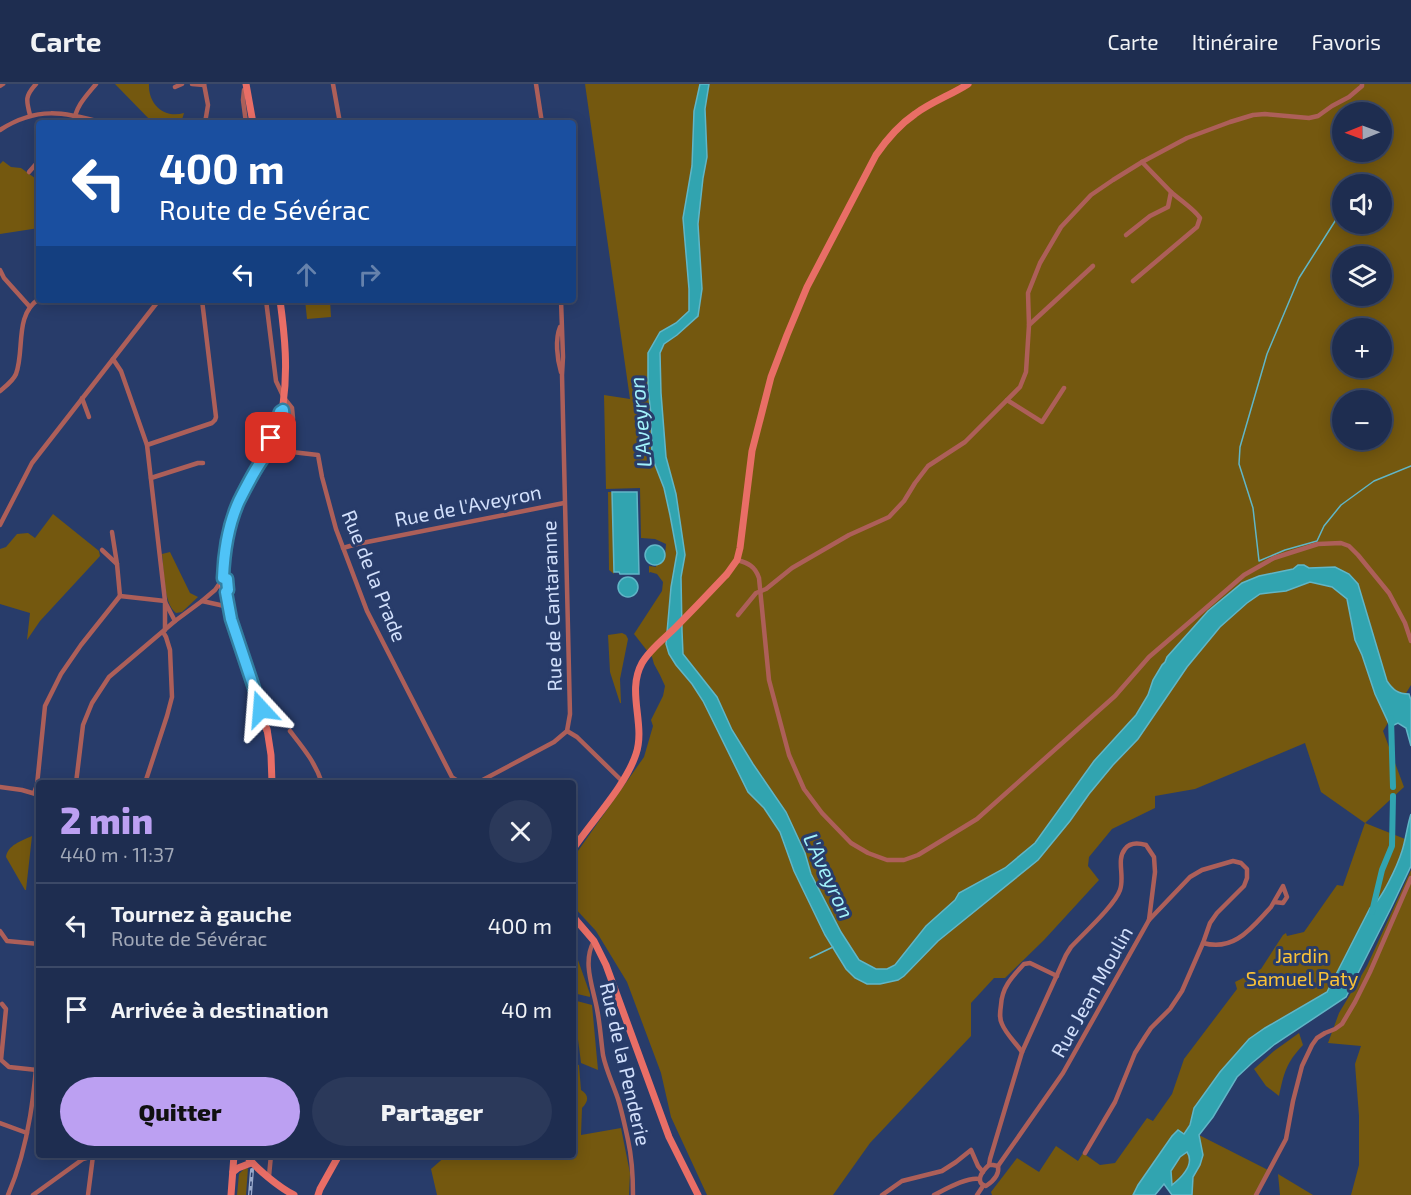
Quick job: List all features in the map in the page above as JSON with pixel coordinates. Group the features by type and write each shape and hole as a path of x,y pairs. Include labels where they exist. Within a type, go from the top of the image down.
{"street":[{"path":"30,115 27,96 36,84"},
{"path":"74,120 79,104 96,84"},
{"path":"175,87 182,84"},
{"path":"192,84 204,85 207,105 205,120"},
{"path":"333,84 339,120"},
{"path":"536,84 542,120"},
{"path":"576,845 622,781 636,753 639,738 635,697 636,680 642,664 654,648 727,574 737,560 742,539 752,451 771,376 816,271 876,155 888,138 915,113 968,84"},
{"path":"738,615 751,597 760,590 766,589 792,568 849,535 889,517 904,501 928,466 965,442 1020,387 1026,372 1029,325 1028,293 1040,263 1061,226 1091,195 1142,162 1187,138 1253,115 1309,118 1318,116 1349,97 1362,84"},
{"path":"244,86 250,120"},
{"path":"0,130 30,115 51,113 75,115 93,120"},
{"path":"1133,281 1197,227 1200,218 1142,162"},
{"path":"29,172 36,164"},
{"path":"1126,235 1150,216 1168,207 1172,192"},
{"path":"1029,325 1093,266"},
{"path":"0,270 4,278 30,307"},
{"path":"0,391 16,375 24,315 36,302"},
{"path":"0,525 32,463 157,303"},
{"path":"147,445 215,420 201,303"},
{"path":"262,459 291,452 293,418 292,408 276,381 266,303"},
{"path":"272,780 271,755 264,712 261,710 239,645 224,590 223,578 226,542 238,503 270,449 284,417 286,351 282,345 278,303"},
{"name":"Rue de Cantaranne","path":"561,303 570,714 567,731"},
{"name":"Rue de Cantaranne","path":"561,324 558,332 558,350 562,375"},
{"path":"113,359 121,371 147,445 165,601 164,631 170,650 172,697 146,780"},
{"path":"1007,400 1042,422 1064,388"},
{"path":"82,398 89,417"},
{"name":"Rue de la Prade","path":"291,452 318,455 321,477 336,529 362,599 453,780"},
{"path":"151,478 203,463"},
{"name":"Rue de l'Aveyron","path":"343,548 352,544 564,503"},
{"path":"38,780 45,706 61,674 120,596 112,532"},
{"path":"737,560 749,564 757,572 770,680 789,755 804,789 822,813 851,843 868,854 887,860 904,860 918,855 977,819 1115,696 1149,657 1183,627 1244,575 1274,558 1318,544 1341,543 1349,546 1389,593 1405,623 1411,641"},
{"path":"102,550 117,564"},
{"path":"76,780 83,725 95,697 109,676 202,601 223,578"},
{"path":"214,590 226,593"},
{"path":"120,596 165,601"},
{"path":"165,601 176,621"},
{"path":"202,601 229,607"},
{"path":"290,731 310,757 321,780"},
{"path":"483,780 554,742 567,731 577,737 622,781"},
{"path":"0,787 36,794"},
{"name":"Rue Jean Moulin","path":"977,1195 983,1186 990,1184 996,1176 998,1166 1063,1073 1149,920 1155,872 1154,857 1146,845 1138,843 1128,845 1122,852 1120,861 1122,882 1118,896 1071,947 1057,976"},
{"path":"1085,1153 1115,1102 1135,1053 1150,1028 1170,1009 1182,991 1210,923 1244,886 1247,869 1241,863 1233,861 1202,870 1190,877 1149,920"},
{"path":"1256,1195 1286,1139 1302,1066 1312,1045 1325,1033 1342,1024 1370,972 1411,878"},
{"path":"1203,943 1221,945 1243,937 1274,902"},
{"path":"576,920 594,941 606,965 669,1137 698,1195"},
{"path":"576,925 584,930"},
{"path":"0,931 7,941 36,944"},
{"name":"Rue de la Penderie","path":"594,941 588,956 590,978 603,1055 618,1100 628,1141 633,1195"},
{"path":"989,1166 1022,1052 1057,976 1030,963 1023,964 1011,978 1002,995 1001,1023 1022,1052"},
{"path":"2,1004 6,1009 1,1060 9,1067 36,1070"},
{"path":"8,1195 21,1163 36,1076"},
{"path":"0,1123 27,1133"},
{"path":"882,1195 902,1181 942,1171 971,1150 983,1172"},
{"path":"33,1195 87,1158"},
{"path":"88,1195 93,1158"},
{"path":"231,1195 235,1170 234,1158"},
{"path":"248,1158 251,1163 294,1195"},
{"path":"267,1175 270,1158"},
{"path":"318,1194 337,1158"},
{"path":"235,1170 251,1163"},
{"path":"979,1179 989,1166 993,1164 998,1166"},
{"path":"934,1195 953,1185 974,1178 979,1179"},
{"path":"979,1179 983,1186"},
{"path":"279,1185 279,1195"}],"green space":[{"path":"115,84 149,84 154,104 170,114 184,113 182,120 150,120"},
{"path":"585,84 1411,84 1411,685 1383,731 1404,787 1365,823 1321,792 1305,743 1195,789 1155,796 1155,808 1112,829 1089,857 1088,866 1099,880 1044,940 1005,978 994,978 971,1003 971,1036 870,1143 833,1195 707,1195 671,1117 661,1073 627,982 596,931 576,909 576,854 644,757 653,726 651,720 663,696 665,686 652,657 634,634 662,591 663,582 657,574 649,573 649,566 656,567 662,562 666,544 655,539 641,538 640,488 606,489 604,395 630,399"},
{"path":"3,161 11,167 21,168 36,179 36,228 0,234 0,164"},
{"path":"305,303 330,303 331,317 307,319"},
{"path":"287,412 290,426 285,448 283,453 271,456 283,429"},
{"path":"608,492 612,492 614,574 609,570"},
{"path":"53,514 99,551 100,556 40,621 27,640 30,613 0,604 0,549 6,547 17,534 28,533 35,538"},
{"path":"170,552 190,593 198,597 182,612 176,613 166,594 164,577 162,554"},
{"path":"622,633 628,639 620,679 620,703 610,672 608,635"},
{"name":"Jardin Samuel Paty","path":"1365,823 1405,839 1386,887 1370,908 1327,992 1249,1039 1220,1072 1194,1108 1187,1130 1155,1162 1133,1195 992,1195 991,1192 1017,1158 1039,1172 1056,1146 1078,1161 1083,1153 1100,1165 1115,1163 1147,1118 1153,1121 1172,1094 1184,1059 1237,989 1235,982 1261,969 1283,935 1304,932 1337,885 1343,886"},
{"path":"32,836 25,890 6,857 12,846"},
{"path":"1411,870 1411,1195 1351,1195 1359,1165 1359,1116 1355,1064 1361,1046 1328,1043 1339,1013 1367,966"},
{"path":"576,954 590,994 590,997 576,994"},
{"path":"576,1001 592,1005 598,1070 581,1063 576,1024"},
{"path":"1299,1033 1303,1045 1286,1069 1279,1096 1266,1086 1254,1069"},
{"path":"576,1064 579,1065 581,1090 587,1098 582,1108 581,1135 621,1128 630,1173 629,1195 437,1195 431,1169 444,1158 576,1158"},
{"path":"1199,1135 1270,1171 1256,1195 1192,1195 1193,1177 1203,1155"},
{"path":"1188,1152 1189,1166 1172,1185 1171,1171 1180,1157"},
{"path":"248,1168 246,1195 237,1195 239,1174"},
{"path":"1278,1174 1313,1195 1280,1195"}],"shaded area":[{"path":"700,84 709,84 705,109 707,157 698,224 702,289 698,316 664,344 660,353 666,457 676,494 685,555 681,577 683,654 717,697 732,730 786,812 805,853 811,874 841,932 859,960 876,969 887,969 895,965 926,926 955,900 959,893 1005,868 1035,843 1094,761 1136,715 1167,657 1208,611 1242,583 1259,576 1293,569 1298,565 1309,568 1335,567 1349,574 1358,584 1387,681 1396,691 1409,694 1411,700 1411,746 1406,728 1398,723 1389,724 1375,694 1355,640 1347,599 1332,587 1310,582 1286,591 1260,594 1220,627 1187,667 1138,739 1089,794 1038,860 938,941 898,980 867,984 855,978 846,969 825,935 794,871 780,832 764,808 748,792 703,701 676,665 666,644 671,587 677,553 664,488 652,457 648,353 660,332 676,323 689,311 683,218 692,166 694,111"},
{"path":"612,492 637,492 639,574 614,572"},
{"path":"655,545 662,548 665,555 662,562 655,565 648,562 645,555 648,548"},
{"path":"628,577 635,580 638,587 635,594 628,597 621,594 618,587 621,580"},
{"path":"1411,814 1411,866 1346,997 1275,1044 1237,1077 1213,1117 1199,1135 1203,1155 1193,1177 1192,1195 1172,1195 1164,1184 1155,1195 1133,1195 1172,1136 1178,1130 1184,1134 1190,1125 1194,1108 1220,1072 1249,1039 1327,992 1370,908 1384,891 1393,873 1402,851","holes":["1187,1152 1189,1157 1186,1170 1172,1185 1171,1171 1180,1157"]}],"waterway":[{"path":"1332,226 1299,278 1267,354 1240,447 1239,464 1253,508 1259,561 1285,550 1317,541 1324,526 1341,505 1374,481 1411,466"},
{"path":"1391,718 1393,787"},
{"path":"1372,912 1382,870 1392,846 1393,796"},
{"path":"810,958 833,947"}],"railway":[{"path":"250,1195 252,1170"}],"route":[{"path":"261,709 231,619 226,592 228,590 227,579 223,578 226,542 238,503 270,449 284,417 283,410 280,412 271,438"}],"water label":[{"name":"L'Aveyron","path":"641,422"},
{"name":"L'Aveyron","path":"828,876"}]}
